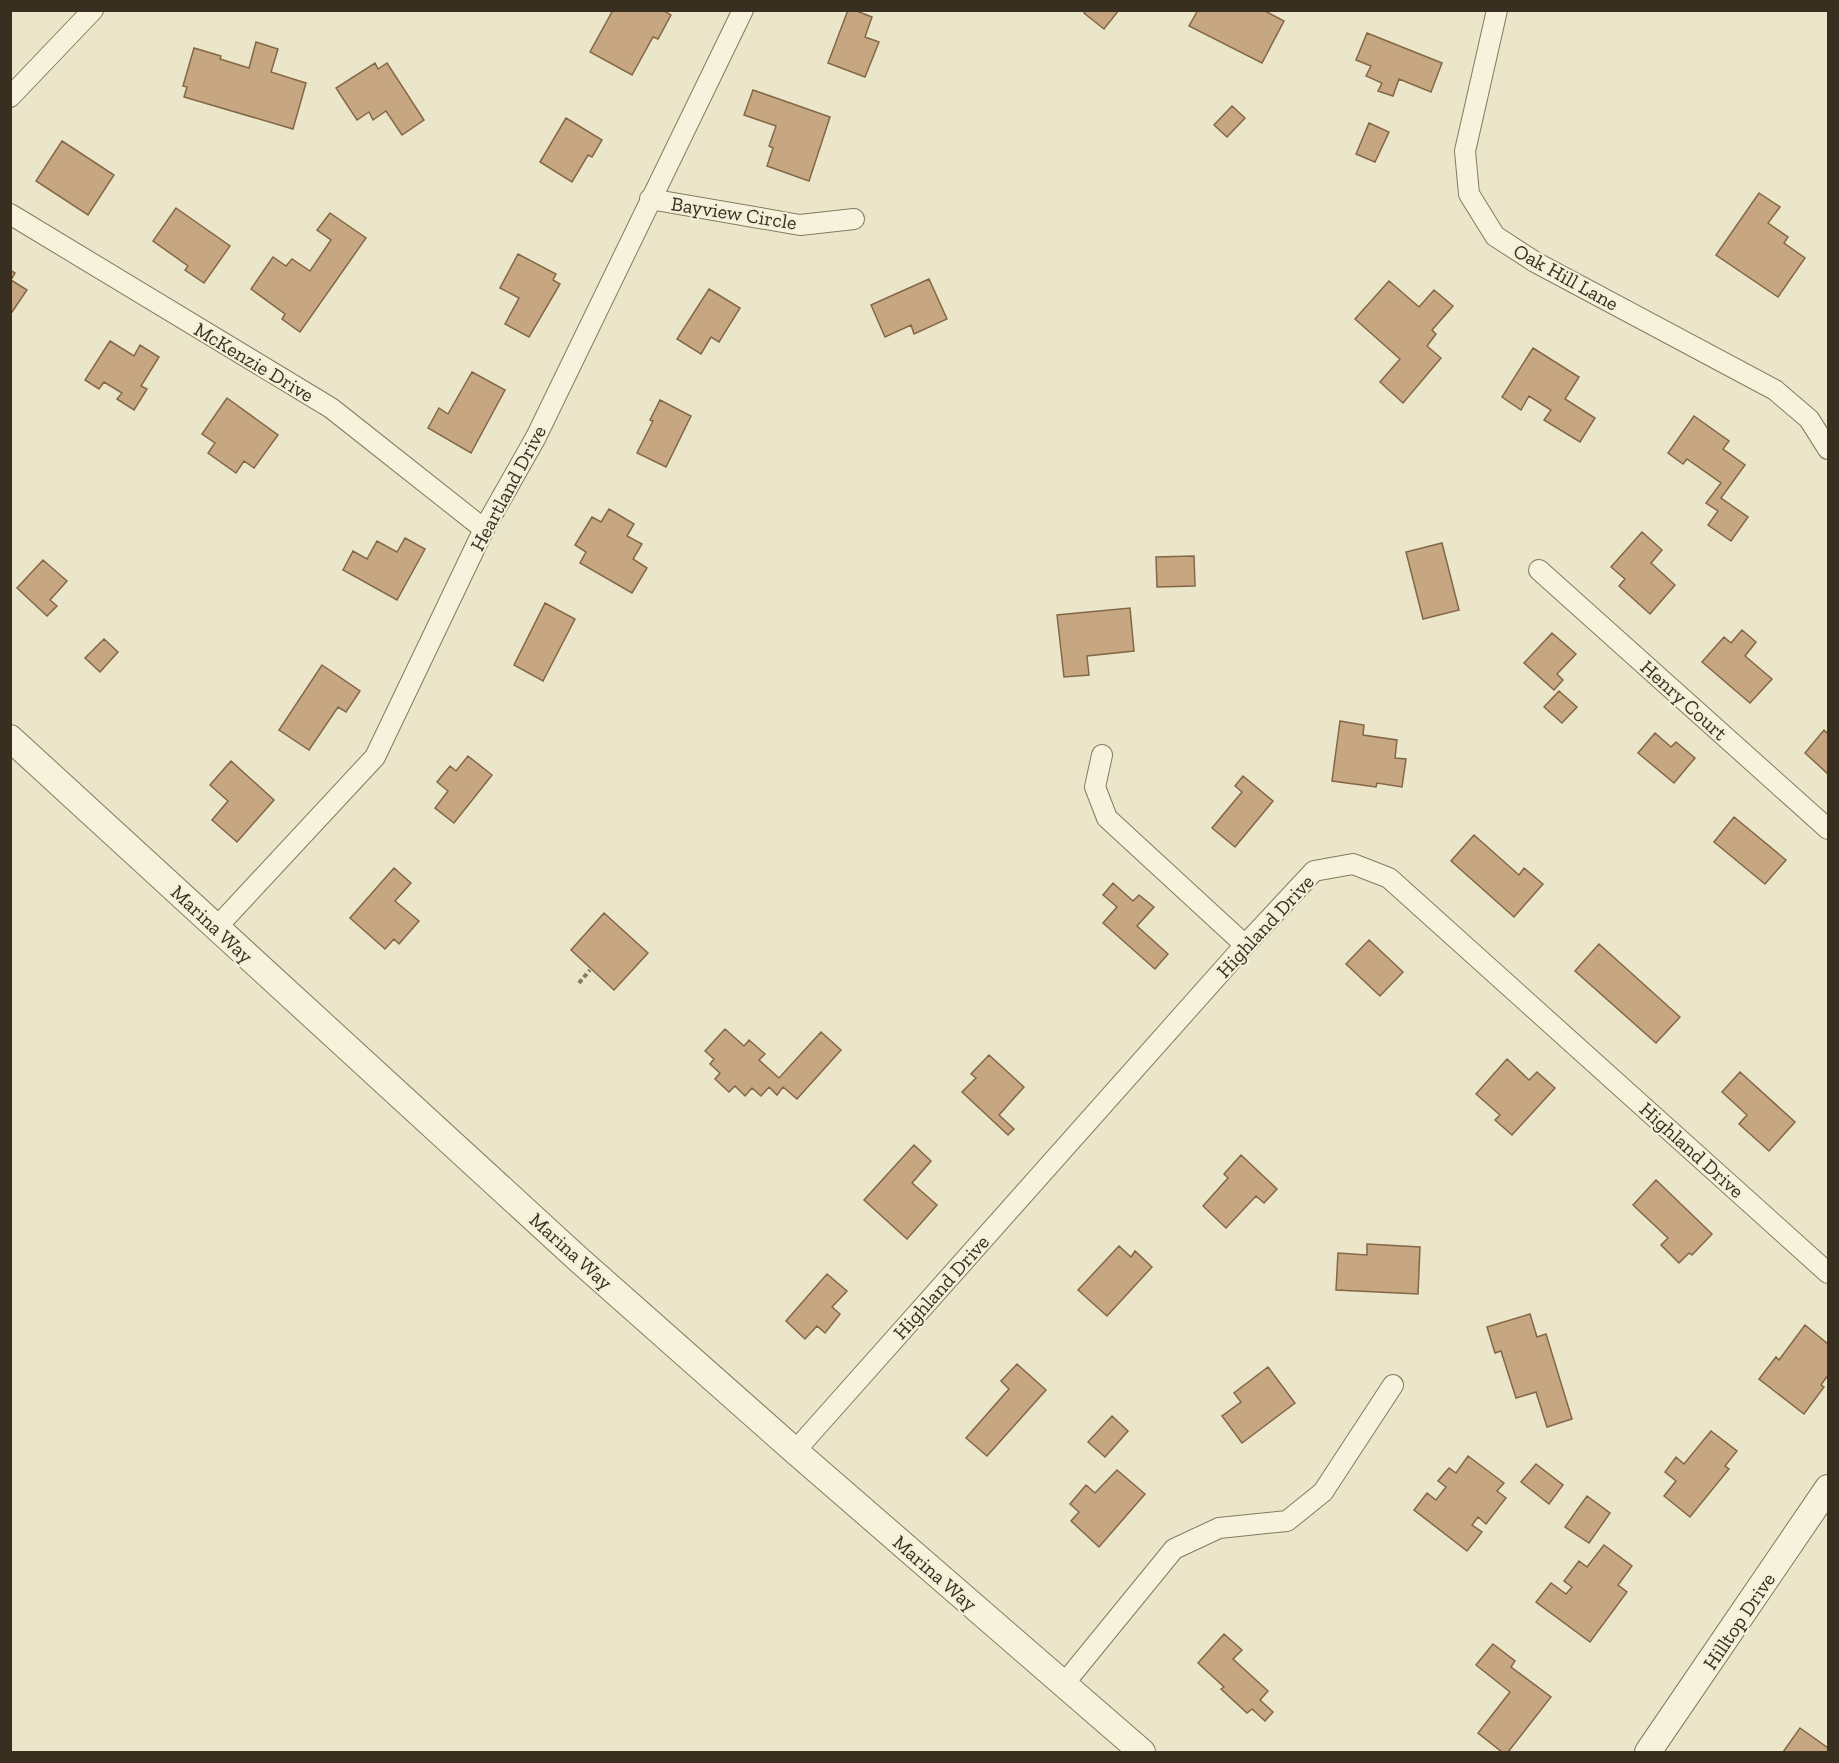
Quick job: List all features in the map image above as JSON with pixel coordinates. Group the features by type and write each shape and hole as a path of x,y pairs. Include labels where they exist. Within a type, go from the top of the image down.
{"street":[{"path":"10,97 93,10"},
{"name":"Heartland Drive","path":"216,928 375,757 484,530 536,437 743,10"},
{"name":"Oak Hill Lane","path":"1497,10 1465,151 1468,194 1495,236 1535,262 1776,390 1809,419 1828,449"},
{"name":"Bayview Circle","path":"650,199 800,225 854,219"},
{"name":"McKenzie Drive","path":"10,214 331,408 484,530"},
{"name":"Henry Court","path":"1539,570 1828,830"},
{"name":"Marina Way","path":"10,738 577,1258 795,1451 1142,1752"},
{"path":"1102,755 1095,787 1107,818 1245,945"},
{"name":"Highland Drive","path":"795,1451 1245,945 1314,871 1353,864 1389,878 1828,1273"},
{"path":"1063,1685 1174,1550 1219,1528 1287,1521 1323,1492 1393,1385"},
{"name":"Hilltop Drive","path":"1648,1752 1828,1488"}],"path":[{"path":"579,983 590,970"}],"building":[{"path":"613,10 663,10 671,15 658,39 653,37 632,75 590,52"},
{"path":"848,10 872,17 865,37 879,42 865,77 828,63"},
{"path":"1086,10 1119,10 1104,29 1084,13"},
{"path":"1198,10 1263,10 1284,21 1262,63 1189,26"},
{"path":"1367,33 1442,63 1431,92 1399,79 1393,96 1378,91 1382,83 1366,76 1371,66 1356,60"},
{"path":"256,42 278,49 271,72 306,83 293,129 184,97 187,87 183,86 194,48 249,68"},
{"path":"375,63 378,69 387,63 424,120 402,135 386,111 373,120 369,112 357,120 336,88"},
{"path":"753,90 830,117 809,181 767,166 773,148 769,146 776,126 744,115"},
{"path":"1232,106 1245,118 1227,137 1214,125"},
{"path":"566,118 602,140 592,157 588,155 572,182 540,162"},
{"path":"1369,123 1389,132 1375,162 1356,154"},
{"path":"62,141 114,175 88,215 36,181"},
{"path":"1759,193 1780,207 1768,223 1788,237 1784,243 1805,258 1778,297 1716,255"},
{"path":"176,208 230,246 204,283 185,270 188,266 153,241"},
{"path":"330,213 366,238 300,332 282,319 285,314 251,289 273,257 286,266 292,259 310,271 331,240 317,230"},
{"path":"518,254 556,274 553,280 560,284 529,337 505,324 519,298 500,288"},
{"path":"10,270 15,273 11,280 27,290 10,315"},
{"path":"929,279 947,319 914,334 911,325 885,337 871,305"},
{"path":"1389,281 1419,307 1434,290 1453,306 1432,330 1436,334 1427,346 1441,358 1403,403 1380,382 1400,359 1355,319"},
{"path":"709,289 740,308 719,342 711,337 701,354 677,339"},
{"path":"110,341 134,356 140,345 159,357 141,386 147,389 134,410 117,399 122,393 104,382 99,389 85,380"},
{"path":"1533,348 1579,377 1565,399 1595,418 1580,442 1544,420 1551,410 1529,396 1521,410 1502,397"},
{"path":"472,372 505,390 471,453 428,428 439,408 448,414"},
{"path":"227,398 278,435 254,468 244,461 236,473 208,453 215,443 202,434"},
{"path":"660,400 691,416 666,467 637,453 653,421 650,420"},
{"path":"1694,416 1729,441 1723,449 1745,465 1721,498 1748,517 1731,541 1708,525 1718,511 1706,503 1721,483 1687,459 1683,464 1668,453"},
{"path":"609,509 634,524 627,536 642,544 633,559 647,568 632,593 580,563 586,552 575,545 592,517 601,522"},
{"path":"1642,532 1662,550 1651,563 1675,585 1650,614 1619,586 1625,579 1611,567"},
{"path":"405,538 425,549 397,600 343,570 353,551 367,559 377,541 397,552"},
{"path":"1442,543 1459,610 1423,619 1406,552"},
{"path":"1194,556 1195,586 1157,587 1156,557"},
{"path":"43,560 67,581 50,600 57,606 47,616 17,588"},
{"path":"545,603 575,619 543,681 514,665"},
{"path":"1130,608 1134,651 1087,656 1089,675 1064,677 1057,615"},
{"path":"1742,630 1756,642 1745,656 1772,679 1750,703 1702,662 1724,637 1731,643"},
{"path":"1552,633 1576,654 1557,674 1563,680 1554,690 1524,663"},
{"path":"104,639 118,652 100,672 85,658"},
{"path":"322,665 360,691 346,712 338,707 309,750 279,730"},
{"path":"1559,691 1577,707 1562,723 1544,707"},
{"path":"1340,721 1364,725 1363,735 1397,740 1395,758 1406,759 1402,787 1377,783 1376,787 1332,781"},
{"path":"1824,730 1828,734 1828,774 1805,753"},
{"path":"1655,733 1671,747 1676,742 1695,758 1674,783 1638,753"},
{"path":"468,756 492,775 454,823 435,808 448,791 437,782 450,766 456,771"},
{"path":"231,761 274,800 237,842 212,820 228,801 210,785"},
{"path":"1243,776 1273,801 1235,847 1212,828 1242,792 1235,786"},
{"path":"1734,817 1786,860 1765,884 1714,842"},
{"path":"1474,835 1519,875 1524,868 1543,884 1514,917 1451,861"},
{"path":"394,868 411,883 395,901 419,921 399,944 394,939 385,949 350,918"},
{"path":"1113,883 1133,901 1139,895 1154,907 1137,926 1168,954 1155,969 1103,923 1117,907 1103,895"},
{"path":"604,913 648,953 614,990 571,950"},
{"path":"1369,940 1403,972 1380,996 1346,964"},
{"path":"1599,944 1680,1017 1656,1043 1575,971"},
{"path":"725,1029 744,1046 749,1040 765,1054 759,1060 779,1078 821,1032 841,1050 797,1099 783,1087 777,1095 769,1087 761,1096 752,1088 745,1096 735,1086 729,1092 715,1079 720,1073 710,1064 714,1059 705,1051"},
{"path":"989,1055 1024,1087 999,1115 1014,1129 1008,1135 962,1092 976,1078 971,1074"},
{"path":"1507,1059 1529,1080 1537,1072 1555,1088 1512,1135 1495,1120 1500,1115 1476,1094"},
{"path":"1740,1072 1795,1122 1769,1151 1739,1124 1747,1115 1722,1092"},
{"path":"914,1145 931,1161 912,1183 937,1205 907,1239 864,1200"},
{"path":"1241,1155 1277,1189 1264,1203 1256,1196 1226,1228 1203,1206 1228,1178 1224,1174"},
{"path":"1656,1180 1712,1234 1692,1255 1689,1253 1679,1263 1661,1245 1668,1238 1633,1205"},
{"path":"1367,1244 1420,1247 1418,1294 1336,1290 1338,1253 1367,1255"},
{"path":"1119,1246 1131,1257 1135,1251 1152,1267 1107,1316 1078,1290"},
{"path":"827,1274 847,1291 832,1307 840,1314 825,1333 817,1326 805,1339 786,1321"},
{"path":"1530,1314 1537,1337 1546,1334 1572,1419 1547,1427 1536,1392 1516,1398 1501,1351 1495,1353 1487,1327"},
{"path":"1805,1325 1828,1344 1828,1375 1821,1385 1824,1387 1804,1414 1759,1379 1776,1357 1779,1360"},
{"path":"1017,1364 1046,1390 987,1456 966,1438 1009,1389 1001,1381"},
{"path":"1268,1367 1295,1403 1242,1443 1222,1416 1241,1402 1234,1393"},
{"path":"1112,1416 1128,1431 1105,1457 1088,1442"},
{"path":"1711,1431 1737,1451 1725,1466 1729,1469 1690,1517 1664,1496 1676,1481 1665,1472 1676,1457 1684,1464"},
{"path":"1468,1456 1504,1483 1497,1491 1506,1498 1486,1524 1478,1517 1472,1525 1482,1532 1467,1551 1414,1510 1427,1493 1436,1500 1446,1487 1438,1481 1449,1468 1456,1473"},
{"path":"1536,1464 1563,1485 1549,1504 1521,1482"},
{"path":"1117,1470 1145,1494 1099,1547 1071,1521 1079,1512 1070,1504 1086,1485 1095,1493"},
{"path":"1587,1496 1610,1513 1589,1543 1565,1527"},
{"path":"1604,1545 1632,1566 1618,1585 1627,1592 1590,1642 1536,1602 1551,1583 1566,1594 1572,1587 1564,1581 1579,1561 1587,1567"},
{"path":"1224,1634 1242,1650 1233,1659 1268,1691 1260,1700 1273,1712 1265,1721 1252,1709 1247,1713 1198,1663"},
{"path":"1493,1644 1515,1661 1511,1667 1551,1697 1508,1752 1502,1752 1478,1733 1510,1692 1476,1665"},
{"path":"1800,1728 1828,1748 1828,1752 1783,1752"}]}
